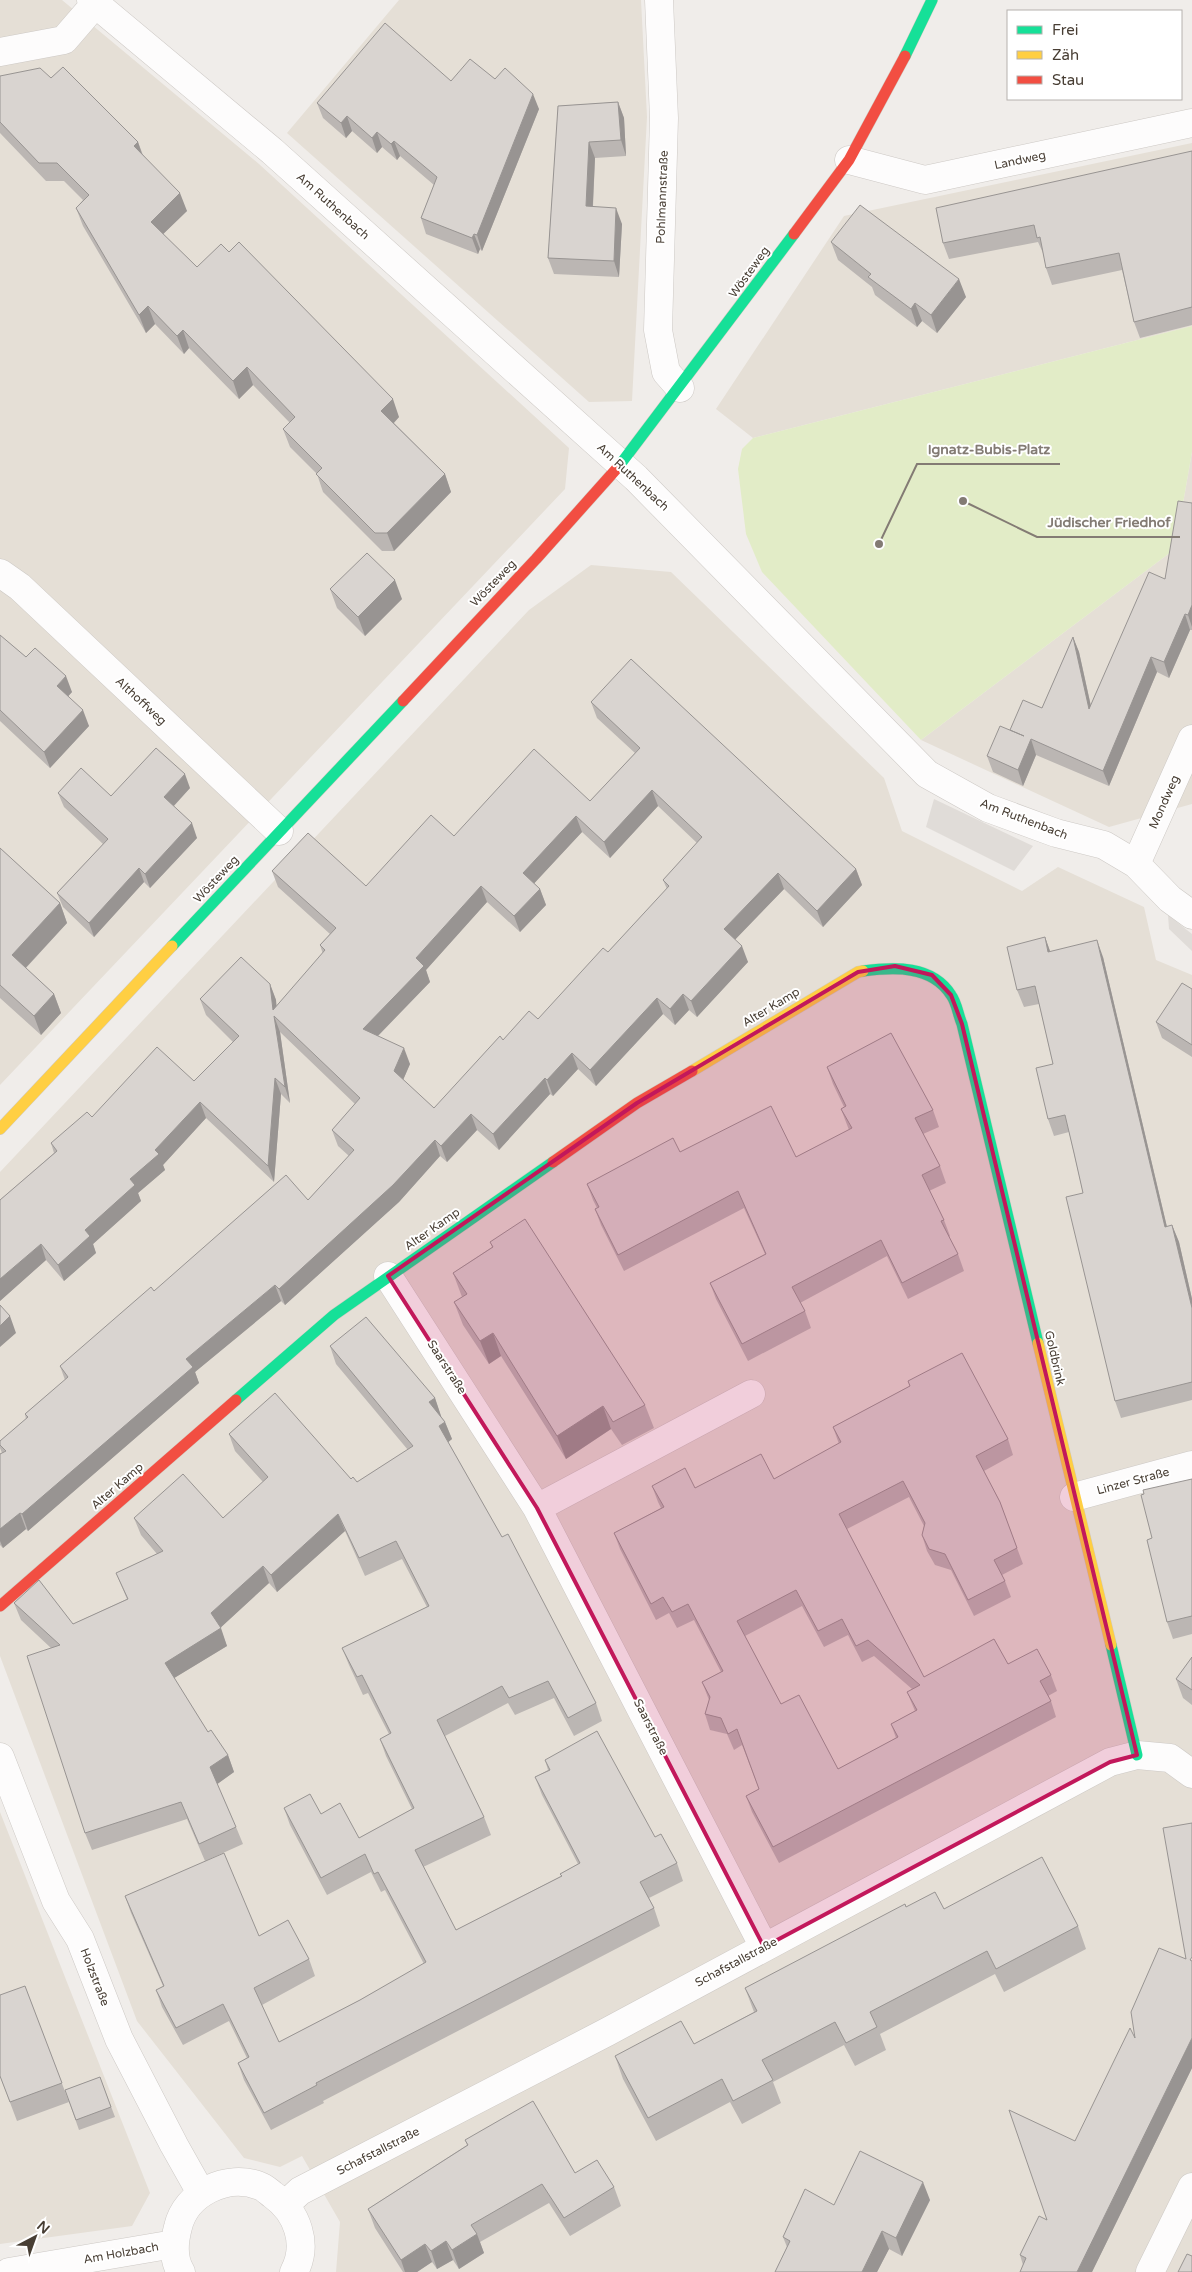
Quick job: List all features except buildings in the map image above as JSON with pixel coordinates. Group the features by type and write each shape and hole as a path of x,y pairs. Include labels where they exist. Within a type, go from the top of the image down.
{"street":[{"name":"Pohlmannstraße","path":"659,0 664,118 658,330 666,372 680,388"},
{"name":"Wösteweg","path":"0,1128 536,559 621,464 680,388 849,160 888,93 932,0"},
{"path":"0,52 64,40 93,2"},
{"name":"Am Ruthenbach","path":"93,2 272,152 621,464 927,774 988,808 1056,833 1104,845 1136,864 1170,899 1192,915"},
{"name":"Landweg","path":"849,160 925,180 1192,123"},
{"name":"Althoffweg","path":"0,573 20,587 280,831"},
{"name":"Mondweg","path":"1136,864 1192,738"},
{"name":"Alter Kamp","path":"0,1606 334,1315 637,1103 858,972 894,966 932,975"},
{"name":"Goldbrink","path":"932,975 951,995 962,1024 1137,1755"},
{"name":"Saarstraße","path":"388,1276 537,1508 764,1947"},
{"path":"537,1508 751,1394"},
{"name":"Linzer Straße","path":"1074,1496 1192,1465"},
{"name":"Schafstallstraße","path":"286,2204 300,2191 608,2032 1110,1762 1137,1755 1170,1758 1192,1774"},
{"name":"Holzstraße","path":"0,1757 56,1901 80,1939 119,2039 201,2193"},
{"path":"181,2272 177,2266 174,2244 181,2215 201,2193 230,2182 261,2186 286,2204 297,2223 301,2244 298,2265 294,2272"},
{"path":"1150,2272 1192,2187"},
{"name":"Am Holzbach","path":"9,2272 174,2244"}],"highlighted area":[{"path":"895,966 932,975 951,995 962,1024 1137,1755 1110,1762 764,1947 537,1508 388,1276 637,1103 858,972"}],"shaded area":[{"path":"0,0 62,0 259,164 569,448 565,489 0,1085"},
{"path":"399,0 641,0 647,117 632,401 589,402 287,133"},
{"path":"1192,143 1192,326 753,438 716,409 844,216"},
{"path":"1192,452 1192,804 1109,827 921,740 1175,549"},
{"path":"591,565 671,572 884,778 902,831 1022,891 1058,867 1144,907 1156,960 1192,975 1192,2272 336,2272 340,2222 302,2156 280,2167 244,2158 137,2021 0,1656 0,1172 529,610"},
{"path":"934,799 1033,846 1014,871 926,827"},
{"path":"1168,915 1192,934 1192,951 1169,929"},
{"path":"0,1812 150,2193 132,2226 0,2244"}],"green space":[{"path":"1192,326 1192,452 1175,549 921,740 762,572 746,534 738,469 742,449 753,438"}],"traffic: fast":[{"path":"905,56 932,0"},
{"path":"619,466 794,234"},
{"path":"172,946 403,701"},
{"path":"863,971 899,969 923,973 943,985 955,1002 962,1024 1038,1343"},
{"path":"236,1400 334,1315 553,1162"},
{"path":"1111,1645 1137,1755"}],"traffic: slow":[{"path":"0,1129 172,946"},
{"path":"692,1071 858,972 863,971"},
{"path":"1038,1343 1111,1645"}],"traffic: jam":[{"path":"794,234 849,160 905,56"},
{"path":"403,701 536,559 619,466"},
{"path":"553,1162 637,1103 692,1071"},
{"path":"0,1606 236,1400"}],"place":[{"name":"Jüdischer Friedhof","path":"963,501"},
{"name":"Ignatz-Bubis-Platz","path":"879,544"}]}
